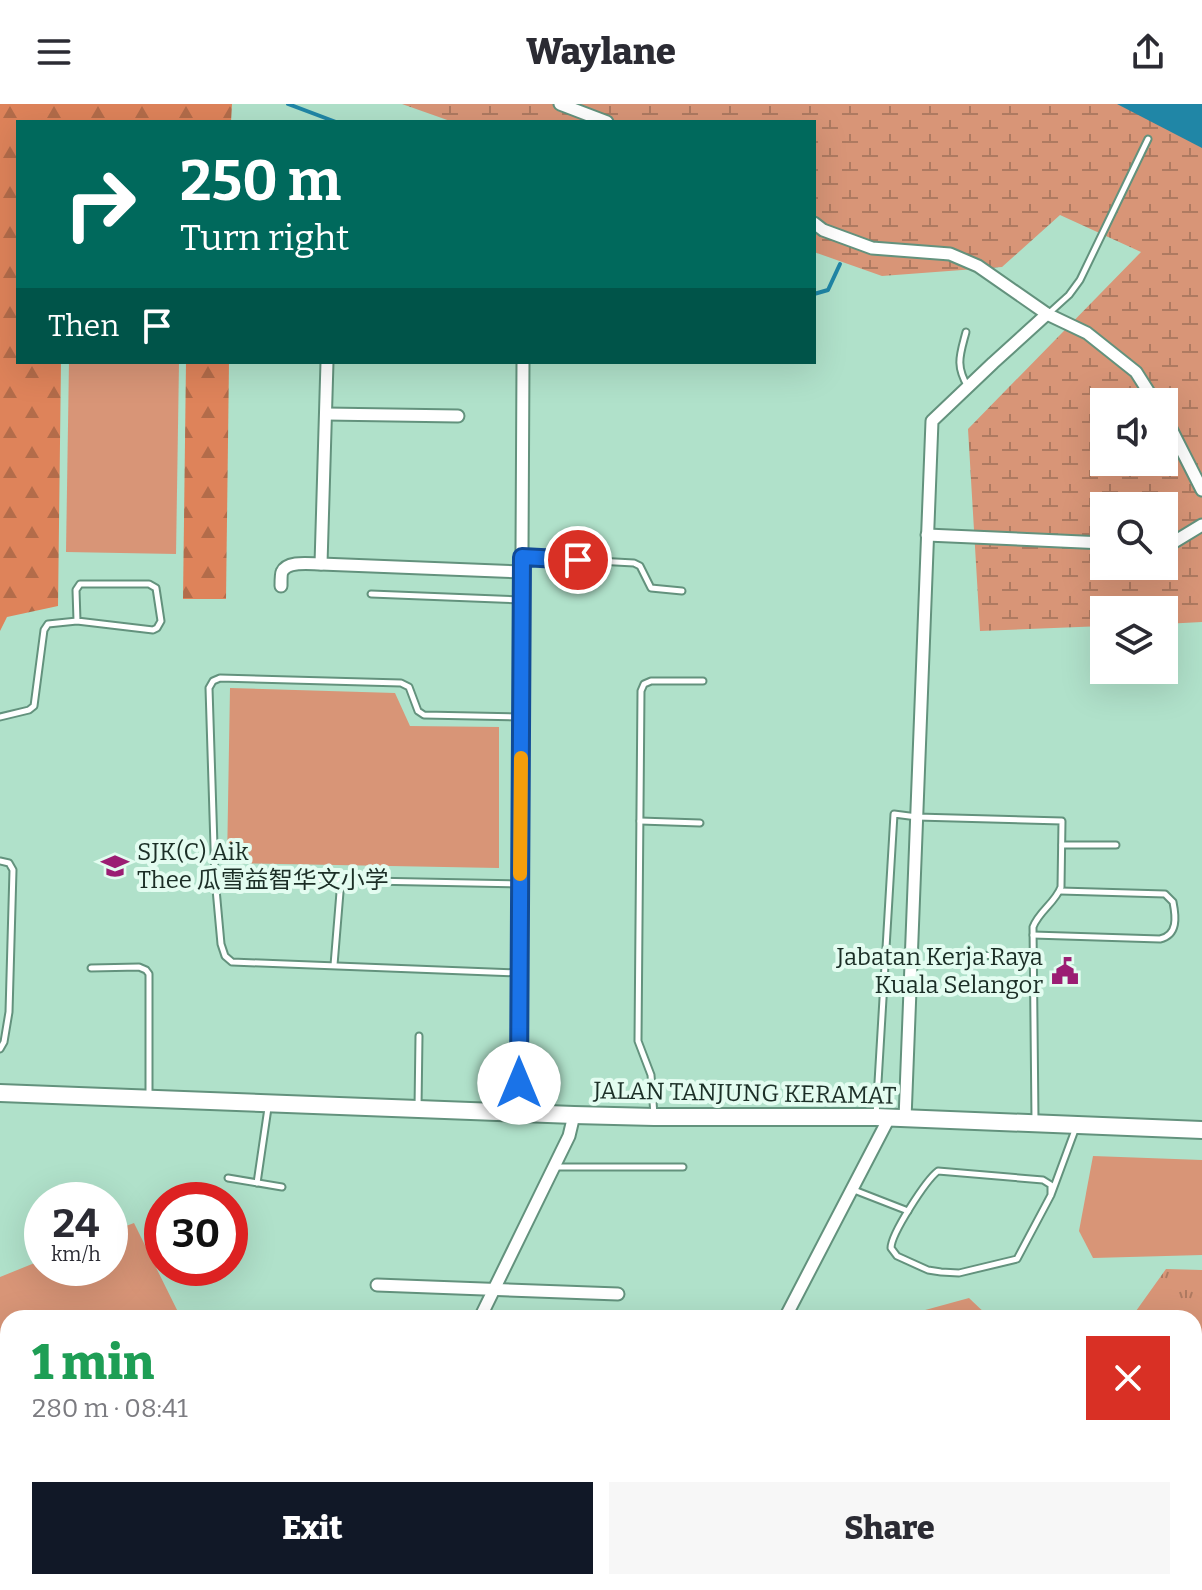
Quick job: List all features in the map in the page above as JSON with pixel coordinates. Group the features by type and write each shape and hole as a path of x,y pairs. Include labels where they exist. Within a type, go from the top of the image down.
{"street":[{"path":"560,104 602,120"},
{"path":"816,225 872,248 950,254 978,266 1047,314 1087,333 1136,372 1146,388"},
{"path":"789,1310 890,1118 917,817 932,421 1047,314"},
{"path":"321,564 327,364"},
{"path":"519,1111 523,364"},
{"path":"326,414 458,416"},
{"path":"1178,443 1202,490"},
{"path":"1178,540 1202,525"},
{"path":"927,535 1090,542"},
{"path":"281,586 282,571 288,565 522,572"},
{"name":"JALAN TANJUNG KERAMAT","path":"0,1093 574,1115 890,1118 1202,1130"},
{"path":"484,1310 569,1136 574,1115"},
{"path":"377,1285 618,1294"}],"lane":[{"path":"1047,314 1069,295 1080,280 1148,139"},
{"path":"966,332 958,362 968,387"},
{"path":"522,557 634,563 640,566 651,588 682,591"},
{"path":"0,717 34,706 45,627 52,623 77,621 153,630 161,621 156,588 149,584 80,584 76,590 77,621"},
{"path":"371,594 522,600"},
{"path":"520,973 232,962 228,959 221,944 215,878 209,688 216,679 401,683 409,687 418,711 424,715 521,717"},
{"path":"654,1117 651,1075 638,1041 641,687 651,681 703,681"},
{"path":"890,1118 894,814 1062,821 1060,891 1036,919 1033,935 1036,1124"},
{"path":"640,821 700,823"},
{"path":"1062,845 1116,845"},
{"path":"0,861 9,863 13,870 9,1012 0,1049"},
{"path":"215,878 520,884"},
{"path":"334,965 341,880"},
{"path":"1033,935 1160,939 1171,935 1174,930 1173,902 1165,894 1060,891"},
{"path":"945,955 1033,956"},
{"path":"91,968 139,967 149,974 149,1098"},
{"path":"418,1109 419,1036"},
{"path":"257,1183 268,1103"},
{"path":"1051,1195 1051,1185 1043,1180 938,1171 908,1211 892,1238 891,1248 893,1253 928,1270 959,1273 1017,1259 1051,1195 1077,1126"},
{"path":"553,1167 683,1167"},
{"path":"228,1178 282,1187"},
{"path":"853,1189 908,1211"}],"green space":[{"path":"0,104 232,104 231,120 16,120 16,364 61,364 58,606 7,617 0,631"},
{"path":"402,104 1172,104 1202,119 1202,622 1178,623 1178,596 1090,596 1090,627 980,631 968,429 1141,252 1060,215 1002,267 882,276 816,253 816,120 447,120"},
{"path":"69,364 179,364 176,554 66,552"},
{"path":"186,364 229,364 226,599 183,599"},
{"path":"230,688 395,693 410,726 499,727 499,868 227,863"},
{"path":"1093,1156 1202,1160 1202,1255 1093,1258 1079,1231"},
{"path":"134,1223 144,1243 144,1286 165,1286 177,1310 0,1310 0,1277 24,1267 24,1286 128,1286 128,1225"},
{"path":"1166,1269 1202,1270 1202,1310 1137,1310"},
{"path":"969,1298 982,1310 925,1310"}],"water":[{"path":"1117,104 1202,104 1202,148"}],"waterway":[{"path":"288,104 331,120"},
{"path":"816,293 828,290 840,264"}],"slow traffic":[{"path":"520,874 521,758"}],"place":[{"name":"SJK(C) Aik Thee 瓜雪益智华文小学","path":"115,866"},
{"name":"Jabatan Kerja Raya Kuala Selangor","path":"1065,971"}],"route":[{"path":"519,1083 522,557 578,560"}]}
